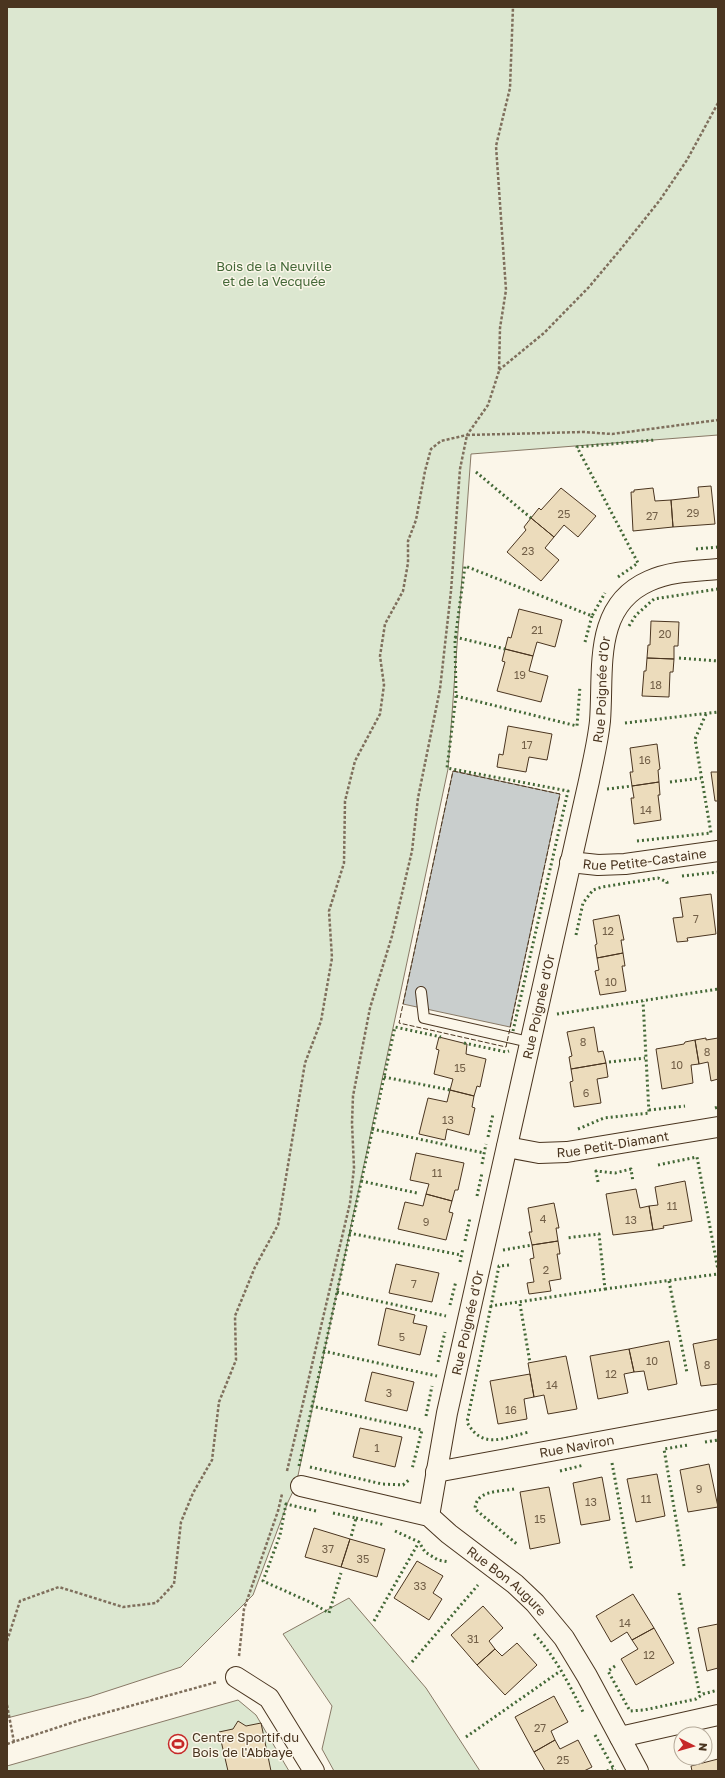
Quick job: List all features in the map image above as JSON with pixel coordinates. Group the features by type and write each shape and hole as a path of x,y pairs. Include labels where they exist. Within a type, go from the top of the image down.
{"street":[{"name":"Rue Poignée d'Or","path":"429,1516 447,1413 529,1042 596,750 600,721 603,644 608,626 617,608 629,594 648,581 671,573 718,569"},
{"name":"Rue Petite-Castaine","path":"570,862 598,865 625,864 718,851"},
{"name":"Rue Petit-Diamant","path":"507,1147 539,1153 567,1152 718,1127"},
{"name":"Rue Naviron","path":"436,1472 718,1420"},
{"name":"Rue Bon Augure","path":"294,1480 429,1516 450,1534 496,1568 535,1603 564,1638 638,1771"},
{"path":"236,1677 269,1698 314,1771"},
{"path":"620,1737 718,1715"}],"lane":[{"path":"421,992 424,1018 529,1042"}],"path":[{"path":"294,1480 350,1203 354,1168 352,1123 353,1096 370,1008 392,936 412,851 418,798 440,689 450,598 460,469 467,434 488,405 499,371 500,328 506,290 496,146 510,88 513,7"},
{"path":"499,371 544,333 589,287 616,255 664,195 687,160 718,103"},
{"path":"7,1641 20,1601 59,1587 123,1607 156,1603 174,1584 181,1522 193,1493 212,1460 220,1402 236,1360 235,1316 255,1267 278,1225 305,1063 321,1021 332,958 329,911 344,863 345,801 355,761 380,714 384,685 380,656 385,624 403,591 408,563 408,541 416,520 425,471 431,450 441,441 467,434 584,432 612,434 718,420"},
{"path":"7,1744 83,1719 236,1677 244,1609 278,1511 282,1492"},
{"path":"7,1705 14,1742"}],"green space":[{"name":"Bois de la Neuville et de la Vecquée","path":"7,7 718,7 718,435 471,454 448,769 296,1485 288,1502 253,1595 181,1667 89,1697 7,1718"},
{"path":"349,1598 426,1688 480,1771 334,1771 322,1749 332,1706 283,1634"},
{"name":"Centre Sportif du Bois de l'Abbaye","path":"238,1700 256,1715 289,1771 7,1771 7,1766"}],"shaded area":[{"path":"453,771 560,794 510,1027 403,1004"}],"building":[{"path":"711,486 715,524 673,527 671,500 699,497 698,487"},
{"path":"561,488 596,516 578,537 564,525 554,537 531,518 539,508 541,510"},
{"path":"653,488 655,501 671,500 673,527 633,531 631,492 634,492 634,490"},
{"path":"531,518 554,537 545,548 559,560 541,581 507,552 526,530 524,527"},
{"path":"519,609 562,620 555,647 537,642 533,656 505,649 508,637 511,638"},
{"path":"651,621 679,622 678,646 674,646 674,659 647,658 648,645 650,645"},
{"path":"505,649 533,656 529,671 548,676 541,702 497,691 505,662 502,661"},
{"path":"647,658 674,659 673,672 670,672 669,697 642,696 644,671 646,671"},
{"path":"508,726 552,734 547,760 529,757 526,772 497,767 499,754 503,755"},
{"path":"657,744 660,769 658,770 659,782 632,786 630,772 633,772 630,748"},
{"path":"711,772 718,772 718,801 715,801"},
{"path":"659,782 660,795 658,795 661,820 634,824 631,798 634,798 632,786"},
{"path":"711,894 716,934 687,938 688,941 677,942 673,918 683,917 680,898"},
{"path":"619,915 624,940 621,940 623,953 597,958 595,945 597,944 593,920"},
{"path":"623,953 625,966 622,966 626,991 600,995 595,971 599,970 597,958"},
{"path":"594,1027 598,1052 603,1051 606,1063 571,1069 569,1057 572,1056 567,1032"},
{"path":"439,1037 467,1044 466,1054 486,1059 480,1087 477,1086 474,1096 450,1090 453,1079 434,1074 439,1050 436,1049"},
{"path":"706,1038 706,1040 718,1038 718,1079 711,1081 708,1062 699,1064 695,1040"},
{"path":"695,1040 699,1064 691,1065 693,1083 662,1089 656,1049 684,1044 685,1042"},
{"path":"606,1063 608,1077 597,1079 601,1103 574,1107 570,1082 573,1081 571,1069"},
{"path":"450,1090 474,1096 472,1107 475,1108 469,1135 447,1129 445,1140 419,1134 428,1098 447,1102"},
{"path":"416,1153 464,1163 458,1190 455,1190 452,1201 426,1194 429,1184 410,1180"},
{"path":"685,1181 692,1221 663,1226 664,1228 653,1230 649,1206 658,1205 655,1187"},
{"path":"636,1189 640,1208 649,1206 653,1230 613,1235 606,1194"},
{"path":"426,1194 452,1201 449,1212 453,1213 446,1240 398,1229 405,1202 423,1206"},
{"path":"554,1203 559,1228 556,1228 558,1241 532,1245 529,1232 532,1232 528,1208"},
{"path":"558,1241 560,1254 557,1254 561,1279 549,1281 551,1291 529,1294 527,1283 534,1282 530,1259 534,1258 532,1245"},
{"path":"396,1264 439,1273 432,1302 389,1293"},
{"path":"386,1308 415,1315 413,1323 427,1326 420,1355 378,1345"},
{"path":"718,1339 718,1384 701,1386 693,1344"},
{"path":"669,1341 677,1384 648,1390 644,1371 634,1372 629,1349"},
{"path":"629,1349 634,1372 624,1374 628,1393 598,1399 590,1356"},
{"path":"566,1356 577,1409 548,1414 544,1395 534,1397 528,1363"},
{"path":"372,1372 414,1382 407,1411 365,1401"},
{"path":"530,1374 534,1397 524,1399 527,1419 498,1424 490,1381"},
{"path":"360,1428 402,1437 395,1467 353,1457"},
{"path":"709,1464 718,1507 688,1512 680,1470"},
{"path":"657,1474 665,1516 636,1522 627,1479"},
{"path":"602,1477 610,1520 581,1525 573,1483"},
{"path":"549,1487 560,1543 530,1549 520,1492"},
{"path":"314,1528 350,1539 341,1567 305,1557"},
{"path":"350,1539 385,1549 377,1577 341,1567"},
{"path":"417,1561 443,1576 433,1593 442,1599 429,1620 394,1598"},
{"path":"633,1594 654,1628 632,1640 627,1632 611,1642 596,1616"},
{"path":"483,1606 503,1628 489,1641 495,1649 477,1665 451,1635"},
{"path":"718,1624 718,1668 707,1671 698,1628"},
{"path":"654,1628 674,1663 636,1685 621,1659 638,1649 632,1640"},
{"path":"517,1643 537,1665 505,1695 477,1665 495,1649 502,1656"},
{"path":"554,1696 568,1722 551,1731 555,1740 534,1752 515,1717"},
{"path":"238,1721 246,1726 261,1723 271,1771 228,1771 219,1732 233,1729"},
{"path":"555,1740 560,1749 578,1740 592,1767 584,1771 545,1771 534,1752"},
{"path":"718,1759 718,1771 692,1771 691,1766 713,1766 713,1760"}],"hedge":[{"path":"618,577 638,563 577,447 655,440"},
{"path":"476,472 531,518"},
{"path":"696,549 718,547"},
{"path":"513,1031 568,791 447,768 456,696 455,640 465,566 592,616 605,593"},
{"path":"629,626 636,615 654,599 718,589"},
{"path":"585,642 592,616"},
{"path":"455,637 505,649"},
{"path":"679,658 718,661"},
{"path":"456,696 577,726 580,686"},
{"path":"625,723 718,712"},
{"path":"637,841 711,833 695,739 706,714"},
{"path":"670,782 701,778"},
{"path":"607,789 632,786"},
{"path":"682,876 718,872"},
{"path":"576,935 583,903 593,890 602,887 658,878 667,882 667,886"},
{"path":"557,1014 718,989"},
{"path":"578,1129 604,1118 649,1113 643,1001"},
{"path":"299,1466 395,1027 441,1037"},
{"path":"464,1043 506,1052 509,1051"},
{"path":"609,1062 645,1058"},
{"path":"384,1077 450,1090"},
{"path":"649,1110 685,1106"},
{"path":"488,1137 493,1114"},
{"path":"372,1129 484,1153"},
{"path":"482,1164 486,1144"},
{"path":"658,1165 697,1157 718,1270"},
{"path":"598,1182 596,1171 615,1173 631,1169 633,1182"},
{"path":"477,1196 482,1173"},
{"path":"361,1181 417,1193"},
{"path":"465,1241 470,1218"},
{"path":"349,1233 461,1255"},
{"path":"509,1265 499,1266 491,1306 605,1289 599,1234 566,1238"},
{"path":"503,1250 532,1245"},
{"path":"460,1262 463,1248"},
{"path":"605,1289 718,1274"},
{"path":"450,1305 456,1281"},
{"path":"669,1281 687,1373"},
{"path":"337,1292 446,1316"},
{"path":"520,1304 530,1363"},
{"path":"491,1306 467,1422 473,1431 486,1439 502,1439 529,1432"},
{"path":"438,1362 445,1332"},
{"path":"323,1351 437,1376"},
{"path":"426,1416 432,1386"},
{"path":"311,1406 422,1430 412,1469"},
{"path":"705,1442 718,1440"},
{"path":"684,1566 664,1449 688,1445"},
{"path":"612,1463 632,1571"},
{"path":"560,1471 584,1465"},
{"path":"310,1467 382,1484 403,1485 410,1479"},
{"path":"514,1489 484,1495 479,1498 475,1509 518,1545"},
{"path":"316,1511 286,1504 280,1535 263,1581 312,1603 329,1613 341,1573"},
{"path":"333,1513 356,1518 351,1537"},
{"path":"356,1518 385,1525"},
{"path":"395,1531 419,1542 425,1552 438,1560 449,1562"},
{"path":"374,1621 419,1542"},
{"path":"412,1662 478,1585"},
{"path":"679,1593 700,1696"},
{"path":"534,1634 555,1661 583,1712"},
{"path":"615,1666 608,1671 630,1711 644,1710 696,1699 703,1694 718,1690"},
{"path":"466,1737 559,1672"},
{"path":"595,1735 615,1771"},
{"path":"607,1771 613,1768"}],"fence":[{"path":"453,771 560,794 506,1047 399,1023 453,771"}],"place":[{"name":"Centre Sportif du Bois de l'Abbaye","path":"178,1744"}]}
